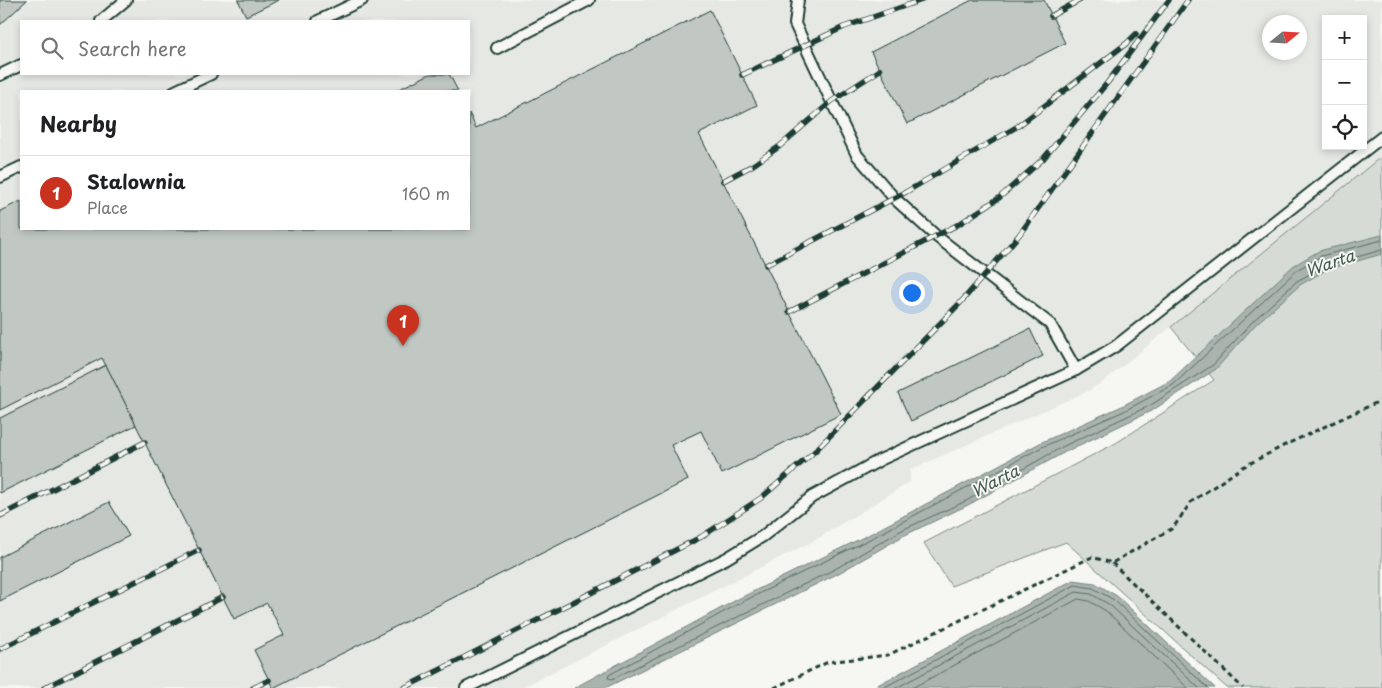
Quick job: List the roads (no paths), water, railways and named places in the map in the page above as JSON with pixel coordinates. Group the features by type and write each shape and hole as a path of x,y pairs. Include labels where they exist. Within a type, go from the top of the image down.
{"lane":[{"path":"102,20 126,0"},
{"path":"320,20 362,0"},
{"path":"497,48 589,0"},
{"path":"798,0 795,24 856,155 894,198 936,236 1050,324 1076,370"},
{"path":"0,75 20,65"},
{"path":"177,90 209,75"},
{"path":"466,688 728,558 763,536 812,497 880,460 1076,370 1116,346 1382,137"},
{"path":"0,177 20,167"}],"water":[{"name":"Warta","path":"1382,235 1382,254 1326,270 1300,285 1256,324 1216,369 1153,410 1067,451 968,505 905,535 837,574 605,688 574,688 738,599 870,534 1040,443 1120,407 1170,381 1293,266 1319,251"},
{"path":"1073,580 1095,583 1117,596 1215,688 872,688"}],"railway":[{"path":"742,75 844,27 922,0"},
{"path":"1051,16 1080,0"},
{"path":"789,312 959,224 999,198 1043,159 1108,82 1169,0"},
{"path":"404,688 701,537 761,498 814,452 962,301 1019,235 1188,0"},
{"path":"766,265 906,192 1018,126 1127,43 1136,34"},
{"path":"723,181 753,165 780,146 832,101 880,70"},
{"path":"0,516 145,442"},
{"path":"0,649 199,550"},
{"path":"44,688 223,597"},
{"path":"253,688 269,680"}],"place":[{"name":"Stalownia","path":"403,346"}]}
